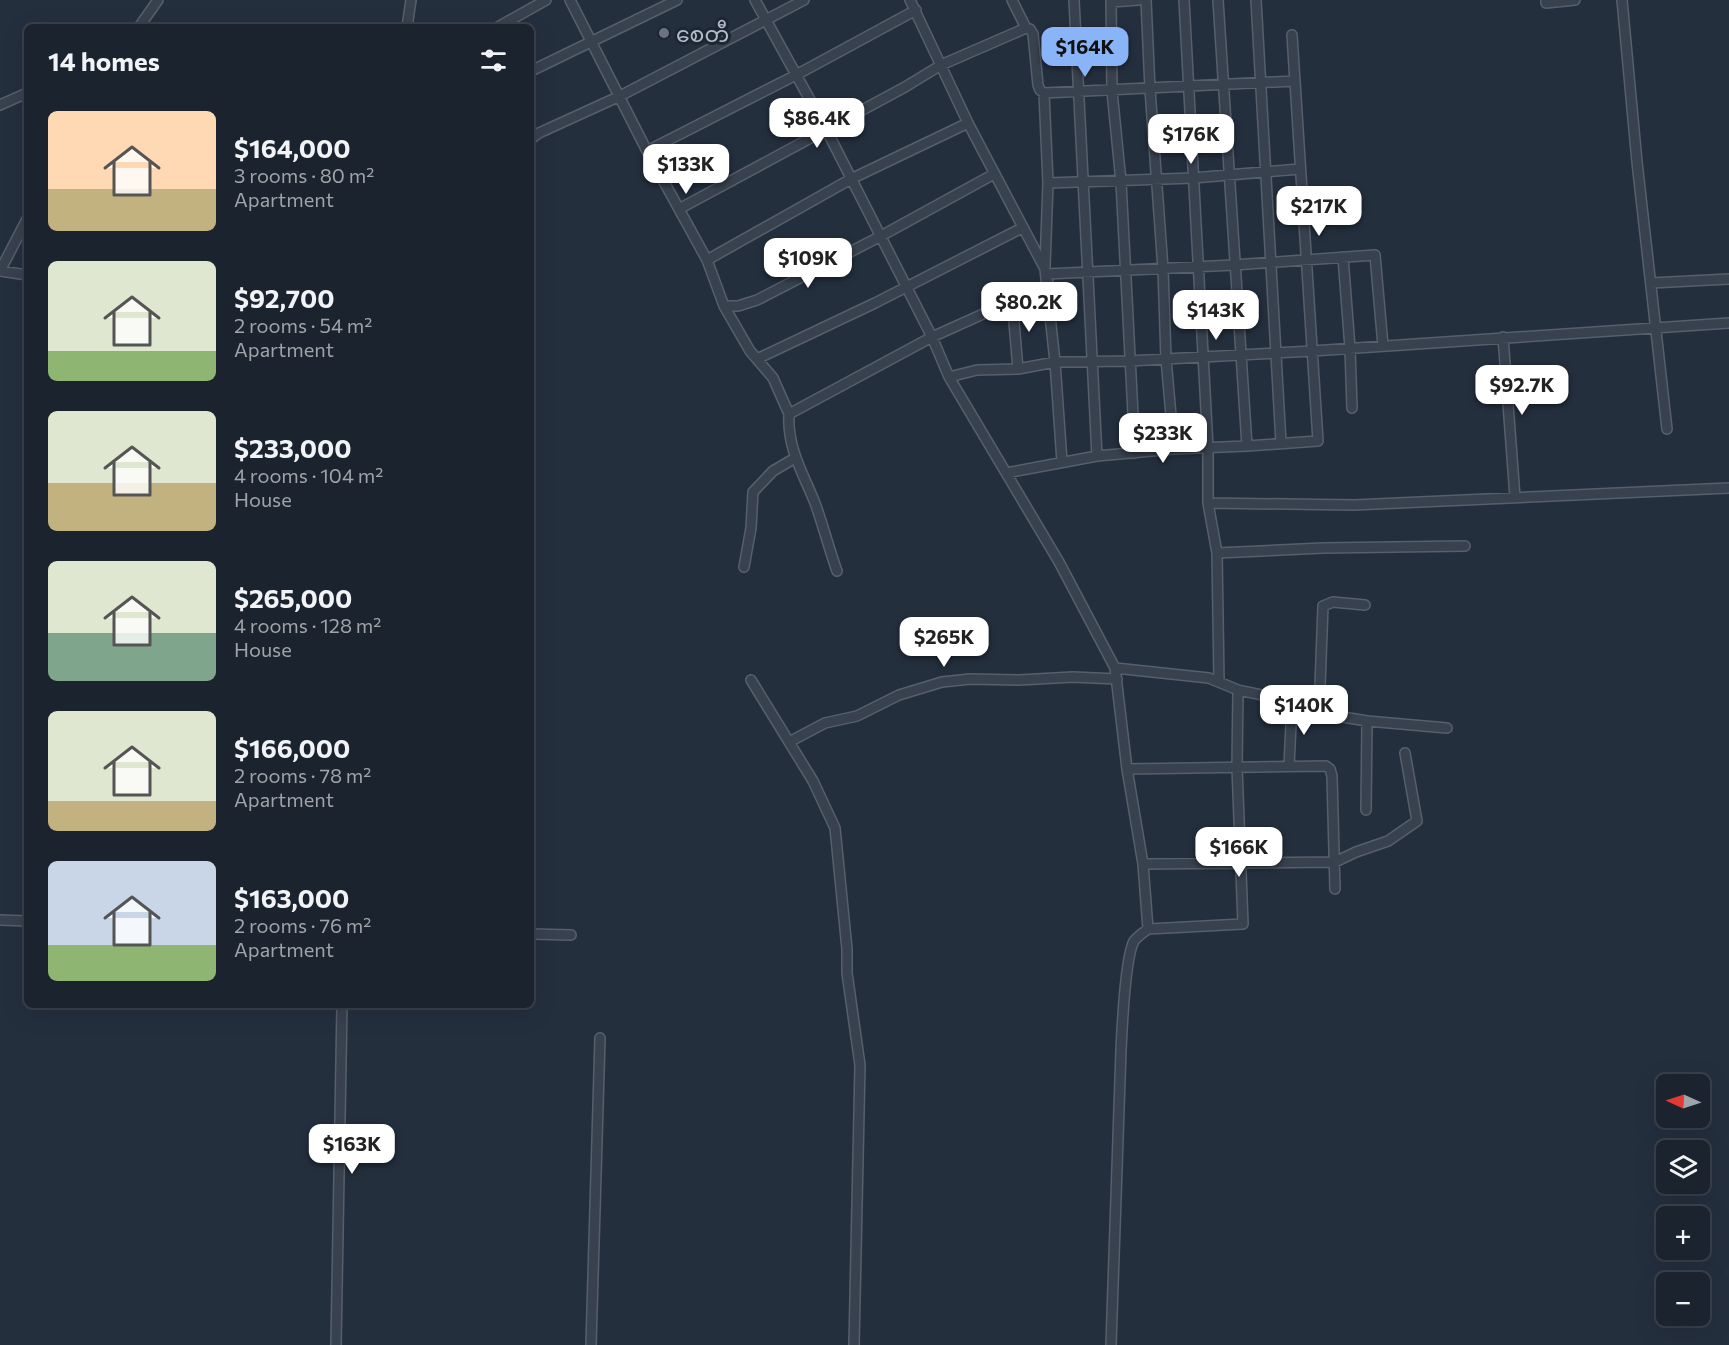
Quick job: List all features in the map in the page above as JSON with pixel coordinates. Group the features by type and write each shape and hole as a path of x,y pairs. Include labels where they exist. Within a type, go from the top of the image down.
{"street":[{"path":"141,24 158,0"},
{"path":"407,24 411,0"},
{"path":"503,24 546,0"},
{"path":"570,0 647,151 707,260 724,306 757,359 773,378 789,414 788,430 795,458 815,504 837,571"},
{"path":"534,70 677,0"},
{"path":"755,0 826,129 932,337 949,376 1059,562 1115,668 1127,769 1143,864 1148,929"},
{"path":"534,137 620,96 804,0"},
{"path":"789,414 932,337 1042,287 1046,275 968,123 910,0"},
{"path":"1012,0 1026,28 1030,29 1033,34 1038,85 1044,93 1295,81"},
{"path":"1074,0 1097,456"},
{"path":"1135,453 1121,182 1112,91 1111,1 1139,0"},
{"path":"1146,0 1149,89 1174,449"},
{"path":"1184,0 1208,447 1208,503 1217,553 1219,682"},
{"path":"1218,0 1247,446"},
{"path":"1256,0 1281,443"},
{"path":"1546,0 1546,3 1575,0"},
{"path":"1622,0 1667,429"},
{"path":"647,151 796,75 916,10"},
{"path":"679,209 941,66 1026,28"},
{"path":"1006,473 1097,456 1318,441 1292,35"},
{"path":"1044,93 1048,183 1046,275 1062,462"},
{"path":"0,105 24,94"},
{"path":"707,260 851,179 968,123"},
{"path":"1048,183 1121,182 1300,169"},
{"path":"724,306 738,306 757,300 994,174"},
{"path":"24,225 0,271 24,275"},
{"path":"757,359 875,303 1023,228"},
{"path":"1046,275 1375,255 1383,346"},
{"path":"1343,257 1352,408"},
{"path":"1651,283 1729,279"},
{"path":"1012,299 1018,369"},
{"path":"949,376 977,370 1018,369 1055,362 1130,361 1312,351 1655,326 1729,323"},
{"path":"1503,337 1515,497"},
{"path":"744,567 751,528 753,492 772,471 795,458"},
{"path":"1208,503 1354,505 1515,497 1616,495 1729,488"},
{"path":"1217,553 1323,548 1465,546"},
{"path":"1319,713 1323,606 1333,602 1365,604"},
{"path":"1115,668 1209,678 1238,690 1319,713 1367,721 1447,728"},
{"path":"789,742 825,723 857,716 899,695 942,682 970,679 1019,680 1073,677 1117,679"},
{"path":"751,680 827,808 835,828 847,949 847,973 860,1065 854,1345"},
{"path":"1111,1345 1122,1028 1131,951 1134,941 1148,929 1243,924 1237,767 1238,690"},
{"path":"1289,766 1292,704"},
{"path":"1366,810 1367,721"},
{"path":"1143,864 1241,865 1335,862 1356,852 1388,842 1417,821 1405,753"},
{"path":"1127,769 1326,766 1330,769 1332,776 1335,889"},
{"path":"0,920 24,921"},
{"path":"534,934 572,935"},
{"path":"336,1345 342,1008"},
{"path":"591,1345 600,1038"}],"place":[{"name":"စေတီ","path":"664,33"}]}
